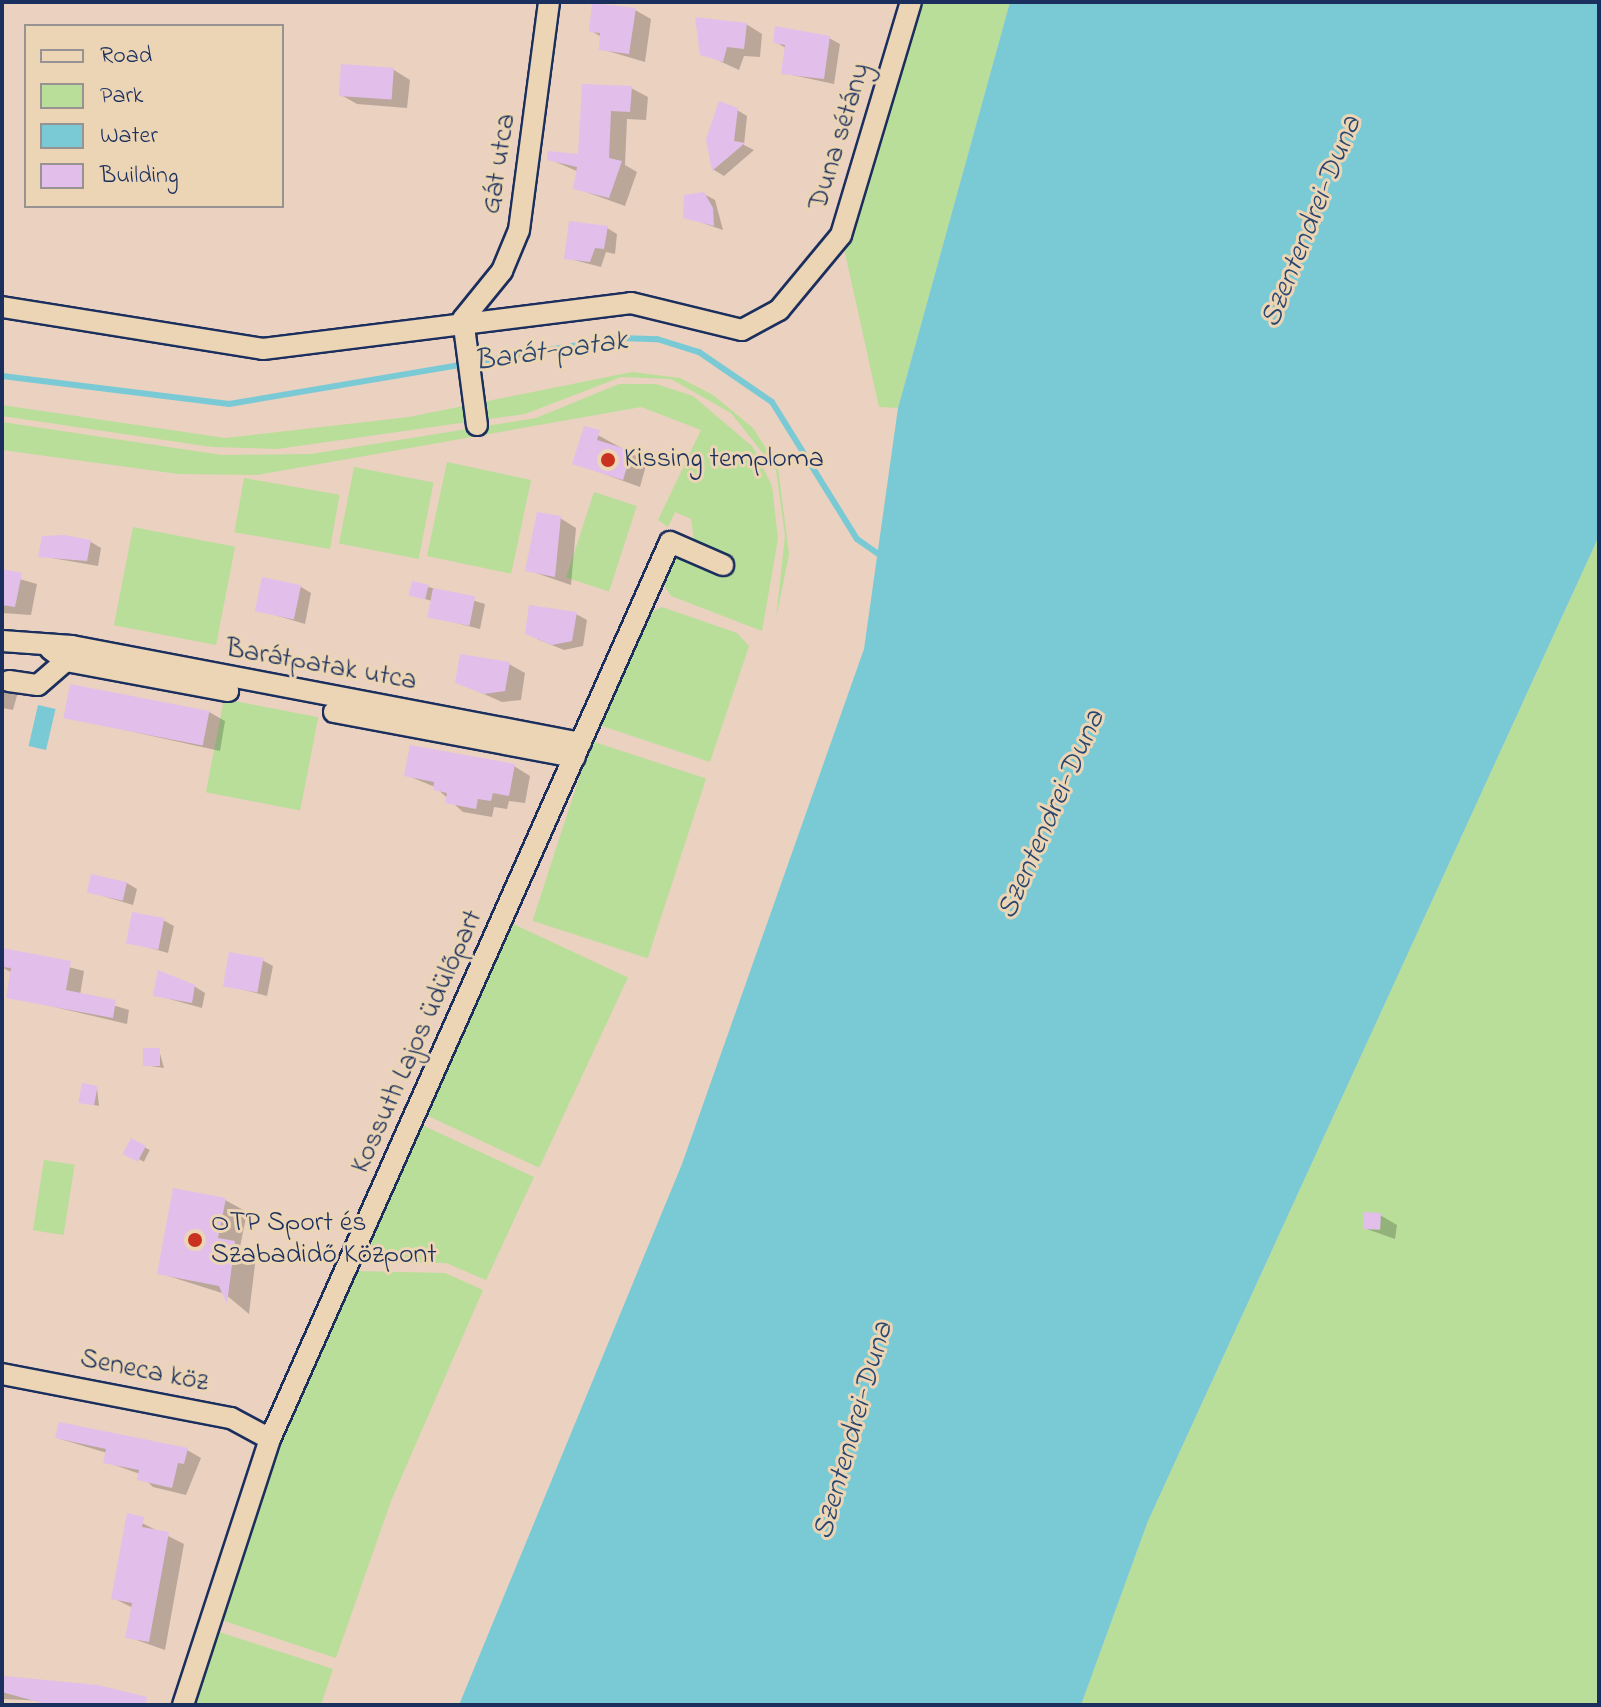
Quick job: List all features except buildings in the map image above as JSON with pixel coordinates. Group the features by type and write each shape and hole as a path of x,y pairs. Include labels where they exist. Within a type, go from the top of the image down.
{"street":[{"name":"Gát utca","path":"463,319 502,271 519,230 549,2"},
{"name":"Duna sétány","path":"463,319 631,303 730,330 779,310 841,235 911,2"},
{"path":"2,307 263,349 463,319 477,425"},
{"name":"Kossuth Lajos üdülőpart","path":"183,1705 270,1439 670,542 723,565"},
{"name":"Barátpatak utca","path":"2,641 58,655 72,646 578,750"},
{"path":"9,681 38,685 58,655"},
{"name":"Seneca köz","path":"2,1374 231,1418 270,1439"}],"green space":[{"path":"911,2 1010,2 898,408 879,407 841,235"},
{"path":"632,372 680,378 713,395 753,428 778,467 789,554 776,619 785,536 776,470 731,413 671,379 621,377 525,414 277,449 212,447 2,416 2,405 225,438 409,417"},
{"path":"619,384 656,384 693,396 753,447 772,486 778,539 762,631 671,596 663,584 665,565 678,557 697,562 691,519 675,512 668,527 658,520 701,430 641,407 257,475 179,474 2,450 2,422 222,455 311,454 536,418"},
{"path":"447,462 531,480 511,574 427,556"},
{"path":"354,467 434,482 419,559 339,544"},
{"path":"244,478 340,495 330,549 234,532"},
{"path":"594,492 637,506 609,592 566,578"},
{"path":"133,527 235,547 216,645 114,625"},
{"path":"1599,536 1599,1705 1081,1705 1148,1521"},
{"path":"662,607 737,633 749,646 710,762 599,725 649,613"},
{"path":"224,699 318,717 300,811 206,792"},
{"path":"591,741 706,778 648,958 533,921"},
{"path":"511,923 628,978 539,1168 422,1113"},
{"path":"422,1125 534,1177 486,1280 446,1263 359,1263"},
{"path":"44,1160 75,1165 64,1235 33,1230"},
{"path":"356,1271 445,1273 483,1290 391,1501 336,1658 212,1617 275,1448"},
{"path":"210,1629 333,1669 321,1705 190,1705"}],"water":[{"name":"Szentendrei-Duna","path":"1010,2 1599,2 1599,536 1148,1521 1081,1705 459,1705 682,1164 864,649 898,408"},
{"path":"38,705 56,709 46,750 29,746"}],"waterway":[{"name":"Barát-patak","path":"2,376 229,404 621,338 657,339 699,352 772,402 857,539 883,557"}],"place":[{"name":"Kissing temploma","path":"608,460"},
{"name":"OTP Sport és Szabadidő Központ","path":"195,1240"}]}
